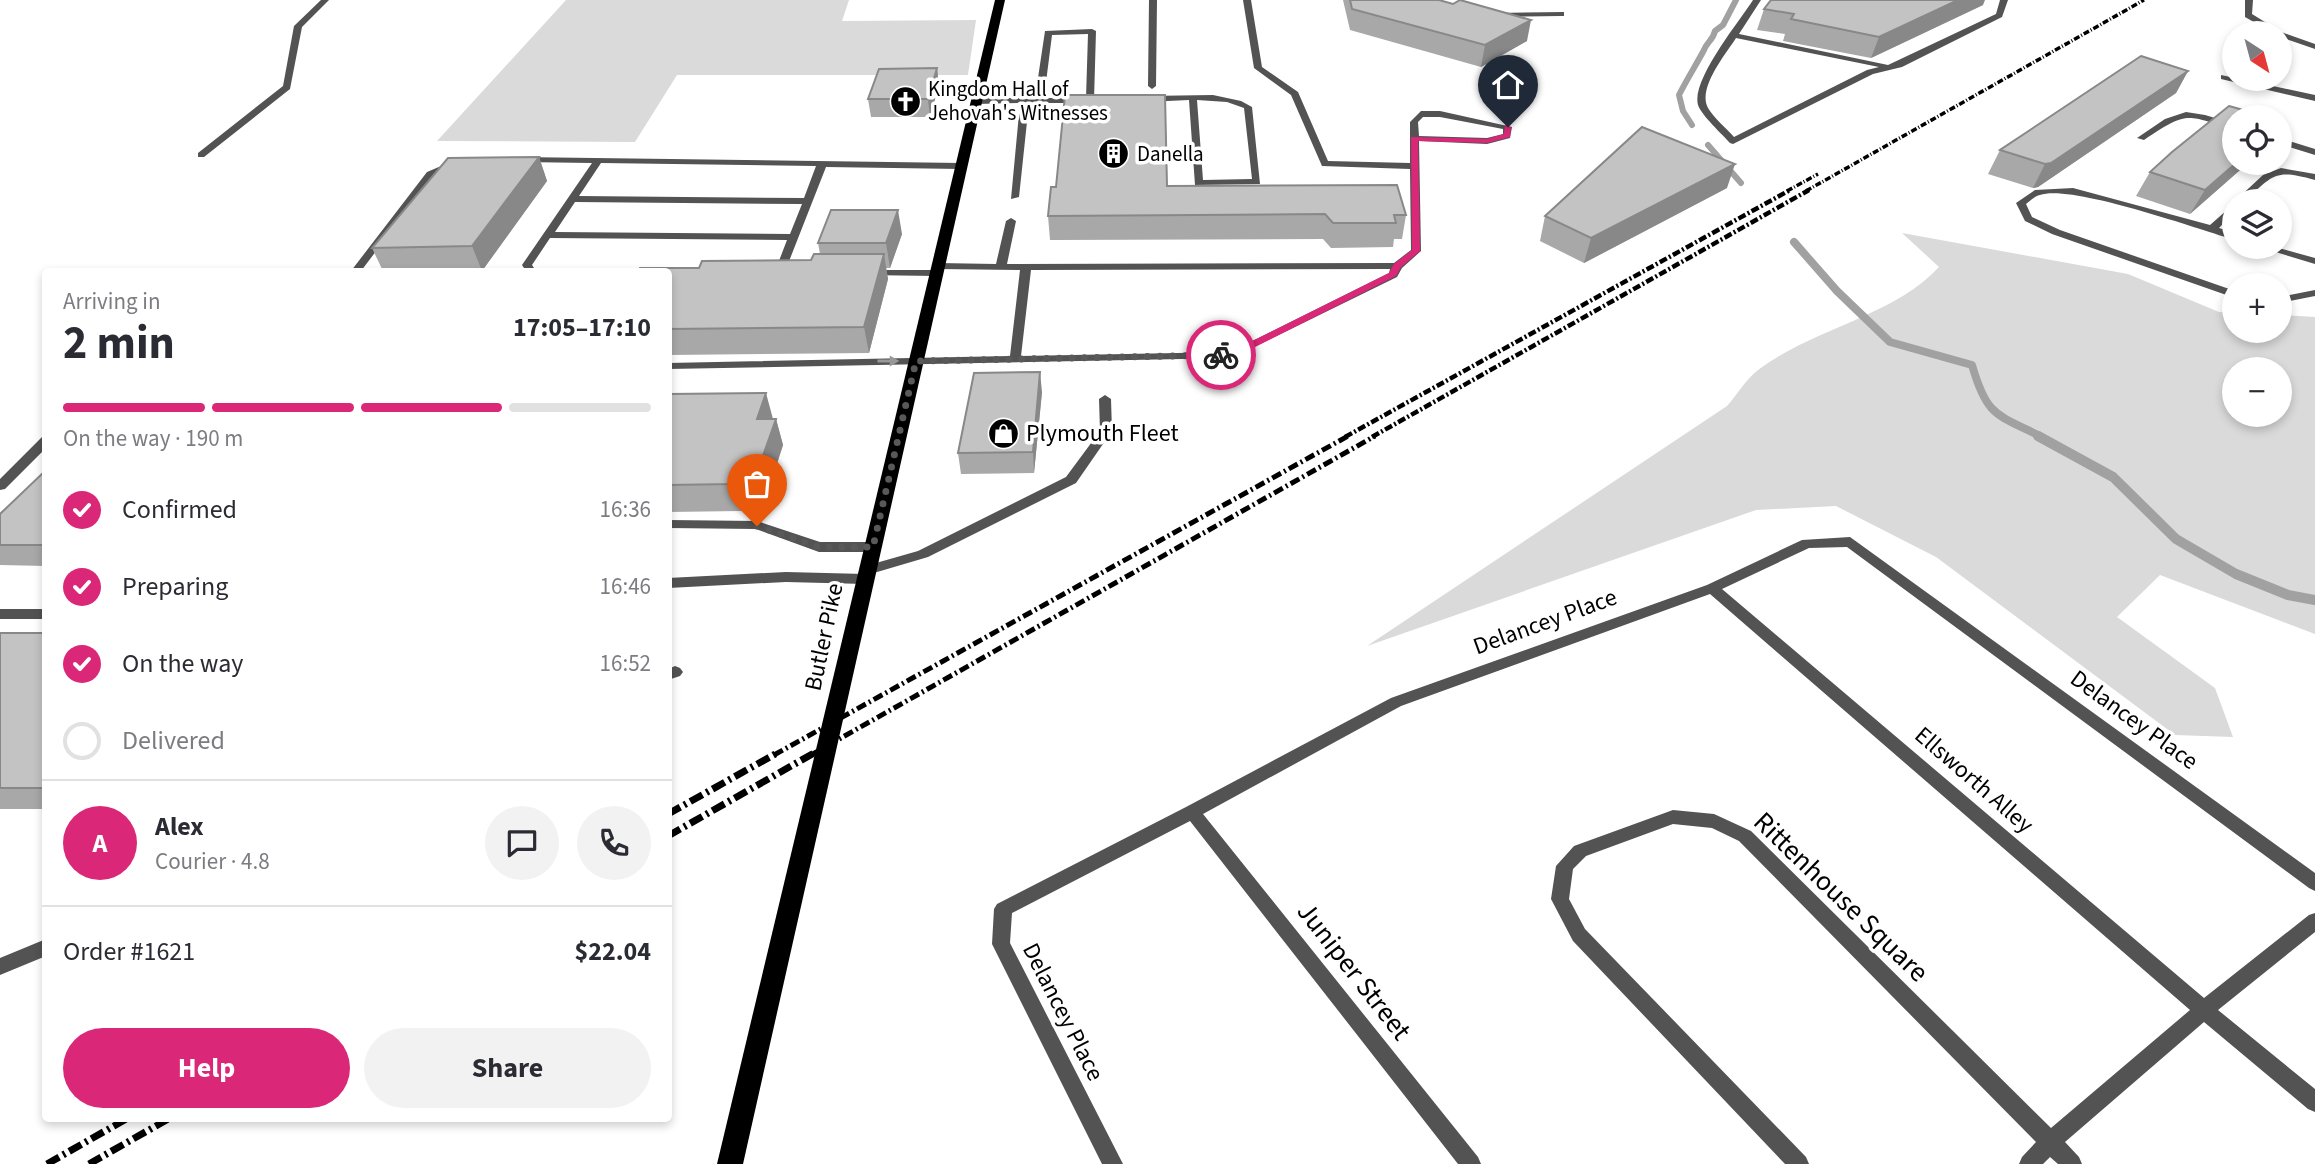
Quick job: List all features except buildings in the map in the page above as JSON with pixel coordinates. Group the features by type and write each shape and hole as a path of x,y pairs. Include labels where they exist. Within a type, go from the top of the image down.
{"main road":[{"name":"Butler Pike","path":"730,1164 817,799 866,575 1000,0"}],"street":[{"path":"201,155 287,87 298,26 326,0"},
{"path":"1152,86 1153,0"},
{"path":"1247,0 1258,68 1295,93 1325,164 1415,166"},
{"path":"1757,0 1708,75 1700,93 1703,107 1733,141 1870,72 1890,67 1999,15 2004,0"},
{"path":"2249,0 2248,15 2258,21"},
{"path":"1491,15 1561,14"},
{"path":"1039,100 1048,33 1092,32 1090,100"},
{"path":"1734,36 1890,67"},
{"path":"2292,39 2315,47"},
{"path":"2282,91 2315,99"},
{"path":"1129,100 1193,99 1237,99 1248,107 1257,182 1198,183 1193,99"},
{"path":"976,100 1103,100"},
{"path":"1014,197 1026,100"},
{"path":"2141,138 2177,114 2191,113 2222,123"},
{"path":"672,366 1232,355 1393,275 1397,265 1416,251 1415,166 1414,138 1414,122 1421,114 1479,120 1508,127 1507,136 1487,141 1414,138"},
{"path":"2292,145 2315,152"},
{"path":"510,159 961,166"},
{"path":"529,268 527,265 598,161"},
{"path":"358,268 430,174 464,162"},
{"path":"779,274 822,164"},
{"path":"2253,189 2274,170 2286,169 2315,177"},
{"path":"2222,232 2074,191 2038,192 2021,203 2028,219 2056,232 2222,290"},
{"path":"572,199 807,201"},
{"path":"2214,229 2222,218"},
{"path":"1002,267 1010,221"},
{"path":"548,235 793,237"},
{"path":"2292,255 2315,261"},
{"path":"858,274 1002,267 1397,265"},
{"path":"1015,359 1026,267"},
{"path":"765,274 792,274"},
{"path":"2292,298 2315,293"},
{"path":"672,583 866,575 923,554 1071,481 1106,431 1105,398"},
{"path":"0,486 42,444"},
{"path":"672,524 757,526 819,547 873,547"},
{"name":"Delancey Place","path":"1113,1164 1001,944 1003,909 1192,812 1396,702 1712,588 1807,543 1850,542 2315,883"},
{"name":"Ellsworth Alley","path":"1712,588 2315,1102"},
{"path":"0,614 42,614"},
{"name":"Juniper Street","path":"1192,812 1471,1164"},
{"name":"Rittenhouse Square","path":"1799,1164 1579,935 1560,899 1565,866 1580,851 1673,817 1714,821 1745,836 2072,1164"},
{"path":"2029,1164 2050,1142 2204,1010 2315,921"},
{"path":"0,967 42,949"}],"shaded area":[{"path":"566,0 849,0 842,21 976,20 968,75 677,75 635,142 437,141"},
{"path":"1902,233 2128,274 2222,312 2222,343 2292,343 2292,316 2315,317 2315,634 2160,575 2117,617 2215,688 2233,737 2175,735 1936,557 1836,506 1756,510 1367,646 1727,406 1758,370 1779,356 1876,310 1921,284 1939,267"}],"waterway":[{"path":"1692,125 1683,111 1679,95 1705,47 1715,31 1723,25 1736,0"},
{"path":"1708,145 1741,183"},
{"path":"1794,242 1837,291 1890,342 1972,365 1983,395 1995,412 2042,437"},
{"path":"2038,436 2113,477 2176,539 2236,574 2288,595 2315,600"}],"railway":[{"path":"1806,191 2144,0"},
{"path":"1787,191 1818,174"},
{"path":"1345,437 1790,190"},
{"path":"1372,437 1809,190"},
{"path":"774,755 1348,436"},
{"path":"811,755 1375,436"},
{"path":"672,812 777,753"},
{"path":"672,834 814,753"},
{"path":"47,1164 121,1122"},
{"path":"89,1164 163,1122"}],"way so far":[{"path":"757,526 807,545 873,547 916,361 1221,355"}],"place":[{"name":"Kingdom Hall of Jehovah's Witnesses","path":"905,101"},
{"name":"Danella","path":"1114,154"},
{"name":"Plymouth Fleet","path":"1003,433"}],"route":[{"path":"1221,355 1232,355 1393,275 1397,265 1416,251 1414,138 1487,141 1507,136 1508,127"}]}
